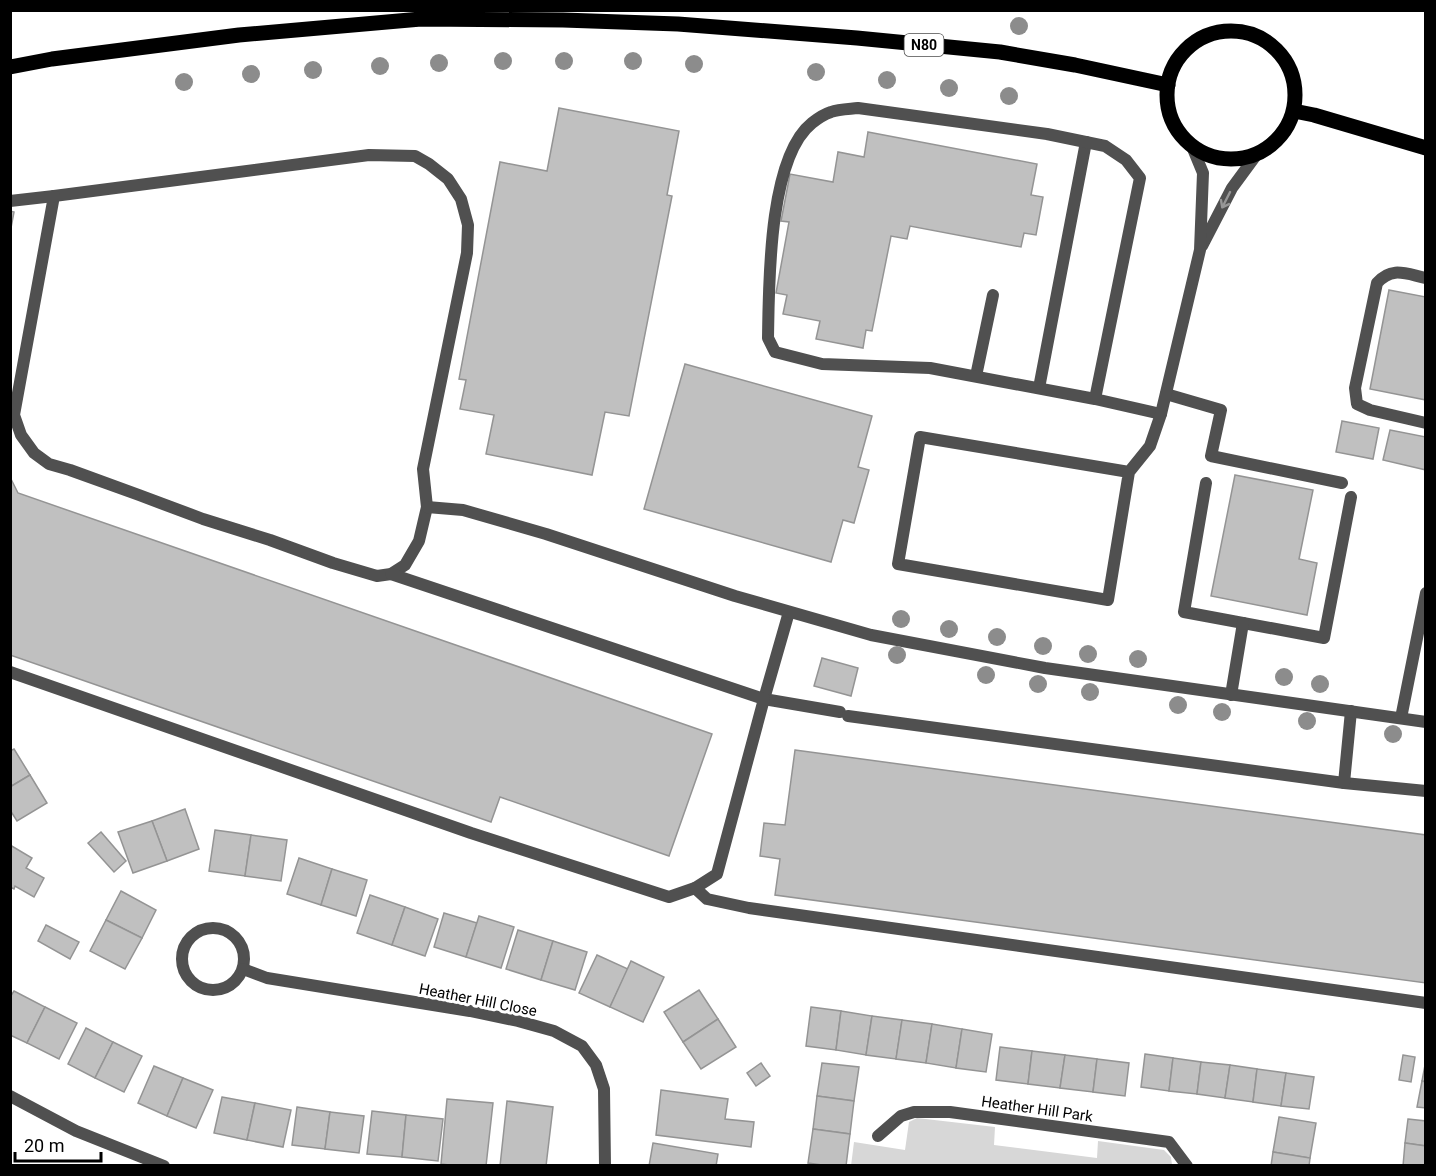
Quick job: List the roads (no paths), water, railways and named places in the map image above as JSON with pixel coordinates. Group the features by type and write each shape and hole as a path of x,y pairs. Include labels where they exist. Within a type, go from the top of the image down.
{"main road":[{"name":"N80","path":"10,67 52,59 239,35 421,20 563,20 678,24 989,51 1075,65 1168,85"},
{"path":"1224,31 1244,32 1264,39 1280,52 1291,70 1296,90 1294,111 1286,129 1273,144 1257,154 1238,159 1218,158 1200,151 1184,139 1173,123 1168,104 1168,85 1174,65 1186,48 1204,36 1224,31"},
{"path":"1294,111 1425,148"}],"street":[{"path":"1095,399 1140,178 1126,160 1105,146 1047,134 858,108 831,112 811,124 795,142 781,181 773,229 768,338 775,352 822,364 930,368 1095,399 1161,414"},
{"path":"1039,388 1086,142"},
{"path":"1130,472 920,437 898,564 1108,600 1130,472 1150,446 1161,414 1200,250 1203,173 1191,144"},
{"path":"1200,250 1232,188 1257,154"},
{"path":"10,201 369,155 415,156 448,180 461,199 464,208 468,225 467,253 423,469 427,507 419,541 405,565 392,574"},
{"path":"54,196 14,415 21,435 34,453 49,464 203,519 366,573 377,576 392,574 764,699 844,714 1344,783 1425,791"},
{"path":"1425,278 1392,272 1383,276 1377,283 1355,388 1357,404 1370,410 1425,423"},
{"path":"976,376 993,295"},
{"path":"1166,394 1221,410 1211,456 1342,483"},
{"path":"1206,483 1184,612 1324,638 1352,498"},
{"path":"427,507 463,510 546,534 735,596 871,635 1045,668 1425,722"},
{"path":"1401,718 1424,612 1425,593"},
{"path":"10,672 471,833 669,897 695,888 717,874 789,612"},
{"path":"1232,695 1244,623"},
{"path":"1344,783 1351,711"},
{"path":"695,888 707,899 749,908 1425,1002"},
{"path":"210,927 229,931 242,944 245,960 243,969 231,985 216,990 202,989 190,981 182,968 181,953 190,936 200,931 210,927"},
{"name":"Heather Hill Close","path":"243,969 267,978 519,1021 554,1031 582,1046 596,1065 604,1089 605,1166"},
{"path":"10,1096 76,1131 164,1166"},
{"name":"Heather Hill Park","path":"878,1136 901,1116 915,1112 950,1112 1169,1142 1187,1166"}]}
